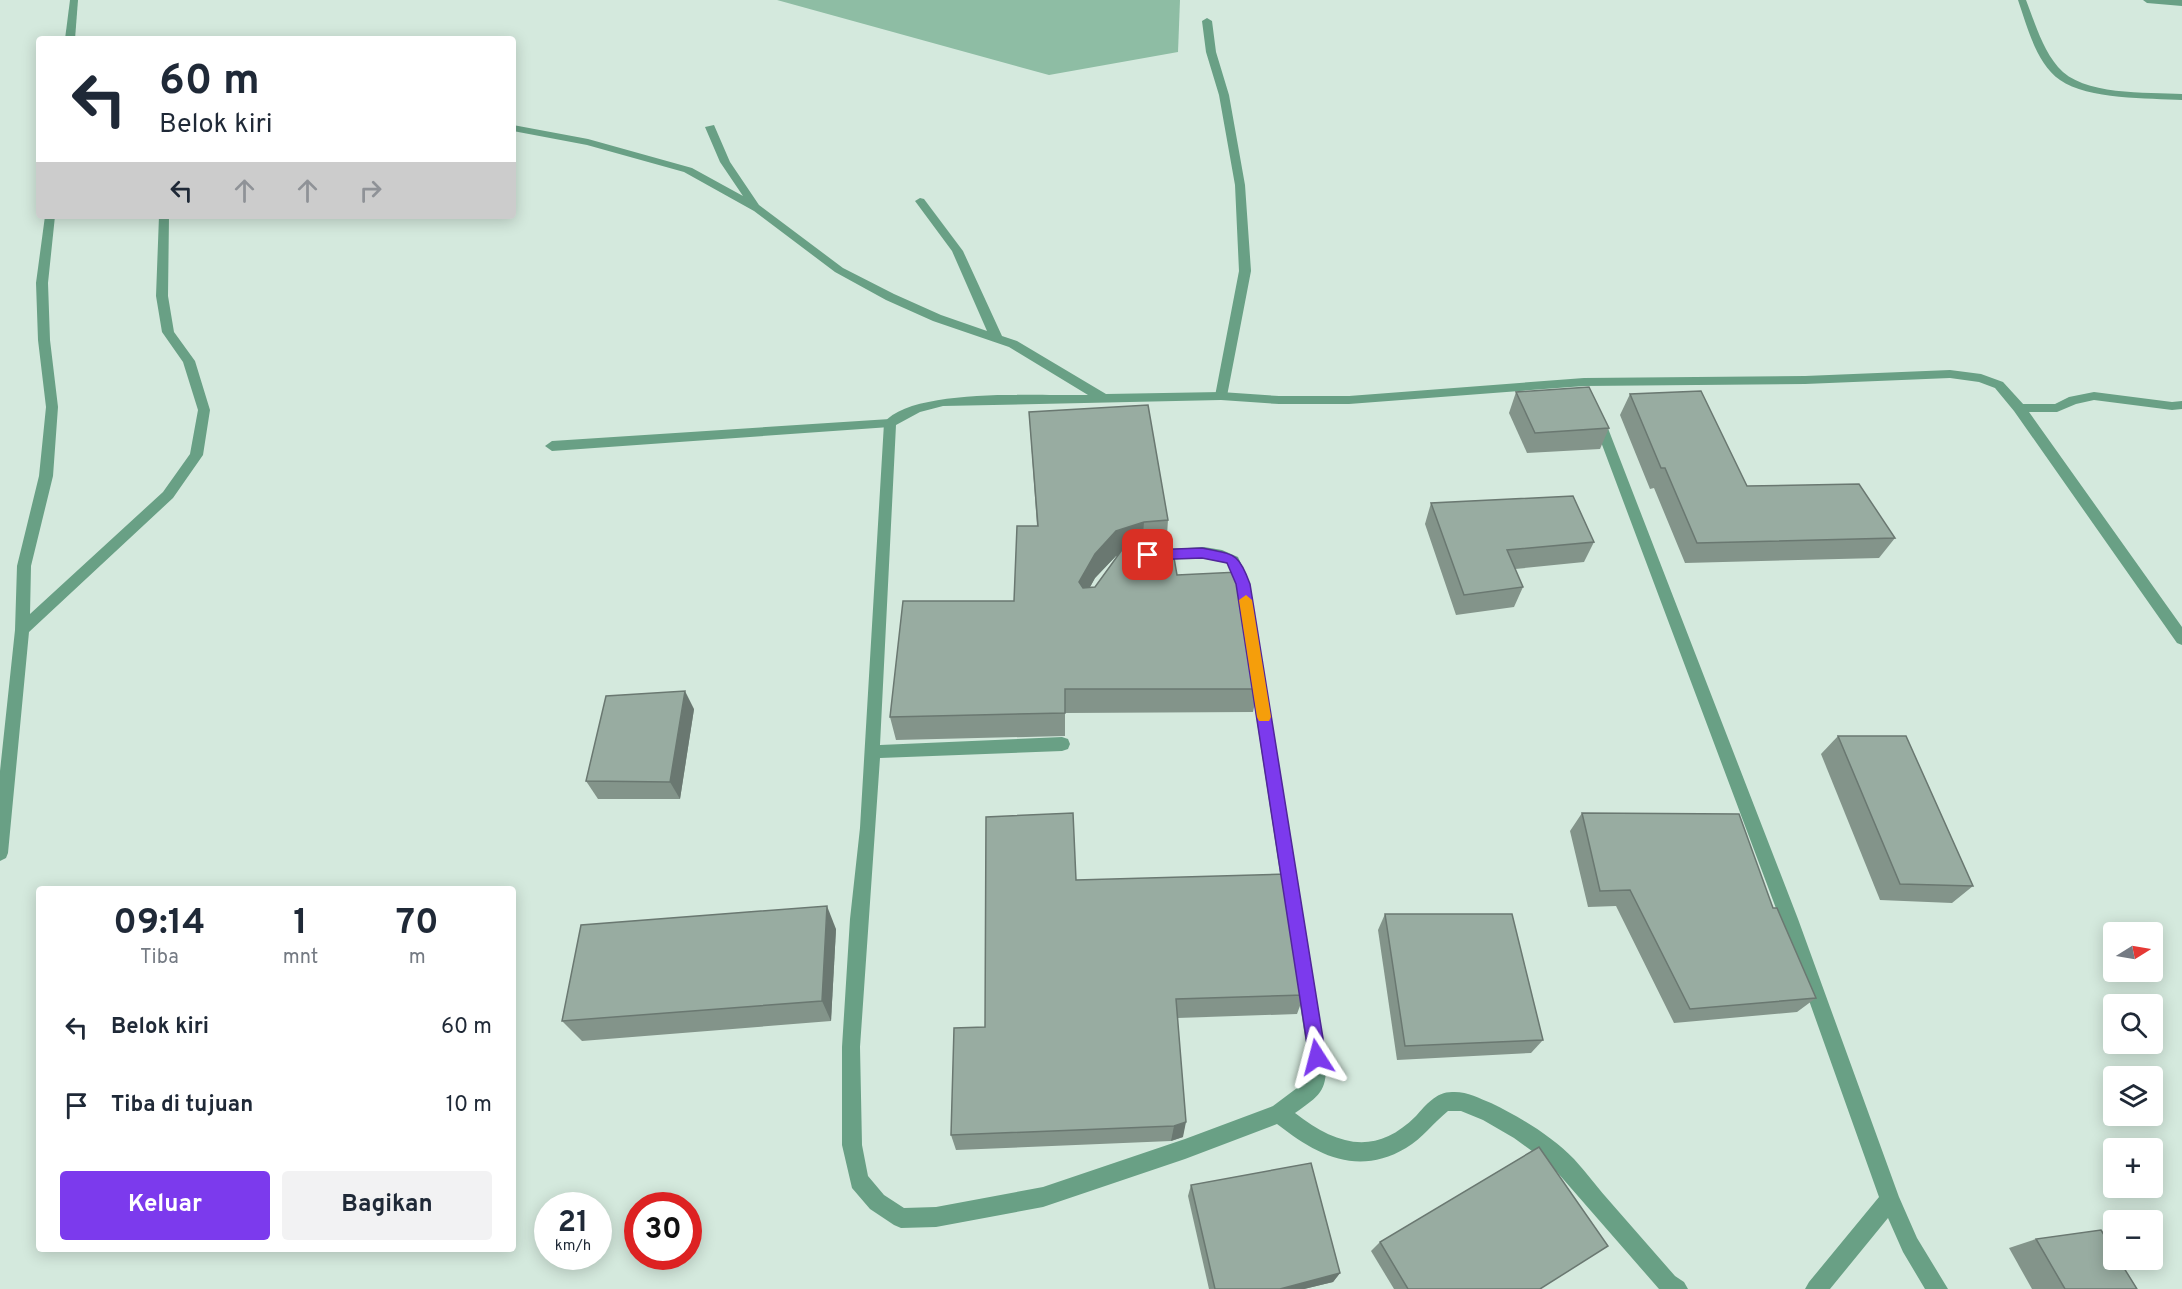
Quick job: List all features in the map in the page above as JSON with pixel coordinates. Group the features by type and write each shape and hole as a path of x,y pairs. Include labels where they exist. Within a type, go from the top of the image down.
{"street":[{"path":"70,36 74,0"},
{"path":"2022,0 2040,45 2061,76 2070,83 2088,88 2182,98"},
{"path":"2147,0 2182,3"},
{"path":"1207,21 1212,52 1224,94 1240,185 1245,271 1221,396"},
{"path":"710,127 725,162 758,209"},
{"path":"516,129 588,142 688,170 758,209 839,270 890,297 937,318 1013,344 1103,398"},
{"path":"920,201 957,251 997,339"},
{"path":"0,853 22,630 24,566 46,476 52,407 44,340 42,283 50,219"},
{"path":"22,630 168,495 196,455 204,410 189,361 168,332 162,296 164,219"},
{"path":"552,446 890,423 916,410 943,402 1221,396 1279,400 1349,400 1588,393 1950,374 1981,378 1999,386 2019,408 2182,639"},
{"path":"1588,393 1790,919 1890,1199 1910,1245 1937,1289"},
{"path":"2019,408 2057,408 2073,400 2094,396 2172,406 2182,405"},
{"path":"890,423 872,752 851,1047 852,1145 859,1181 877,1202 901,1218 936,1217 1043,1197 1185,1149 1279,1113 1308,1092 1317,1080 1317,1057 1243,584 1237,566 1231,559 1202,553 1138,556"},
{"path":"872,752 1062,744"},
{"path":"1279,1113 1303,1133 1336,1151 1370,1153 1405,1139 1440,1105 1450,1101 1466,1103 1497,1116 1558,1158 1661,1276 1677,1289"},
{"path":"1816,1289 1890,1199"}],"green space":[{"path":"777,0 1180,0 1178,52 1049,75"}],"building":[{"path":"1589,387 1609,428 1535,433 1516,392"},
{"path":"1701,391 1747,486 1859,484 1895,538 1697,543 1665,468 1661,468 1630,394"},
{"path":"1148,405 1168,520 1144,522 1116,531 1095,554 1079,582 1083,588 1095,587 1124,547 1137,540 1170,535 1177,575 1239,572 1258,689 1065,689 1065,713 890,717 903,601 1014,601 1017,526 1038,526 1029,412"},
{"path":"1573,496 1594,542 1507,550 1523,587 1464,595 1431,503"},
{"path":"685,691 670,782 586,781 606,696"},
{"path":"1838,736 1906,736 1973,886 1900,884"},
{"path":"1073,813 1076,880 1287,874 1304,995 1176,999 1186,1122 1174,1126 951,1135 954,1028 985,1027 986,817"},
{"path":"1582,813 1739,814 1773,908 1777,908 1816,998 1690,1009 1630,890 1600,891"},
{"path":"827,906 822,1001 562,1021 581,925"},
{"path":"1385,914 1512,914 1543,1040 1405,1046"},
{"path":"1539,1147 1608,1246 1540,1289 1408,1289 1380,1242"},
{"path":"1311,1163 1340,1273 1280,1289 1215,1289 1191,1185"},
{"path":"2101,1230 2103,1233 2103,1270 2125,1270 2137,1289 2065,1289 2036,1239"}],"slow traffic":[{"path":"1246,600 1264,717"}],"route":[{"path":"1148,555 1202,553 1231,559 1237,566 1243,584 1317,1057"}]}
